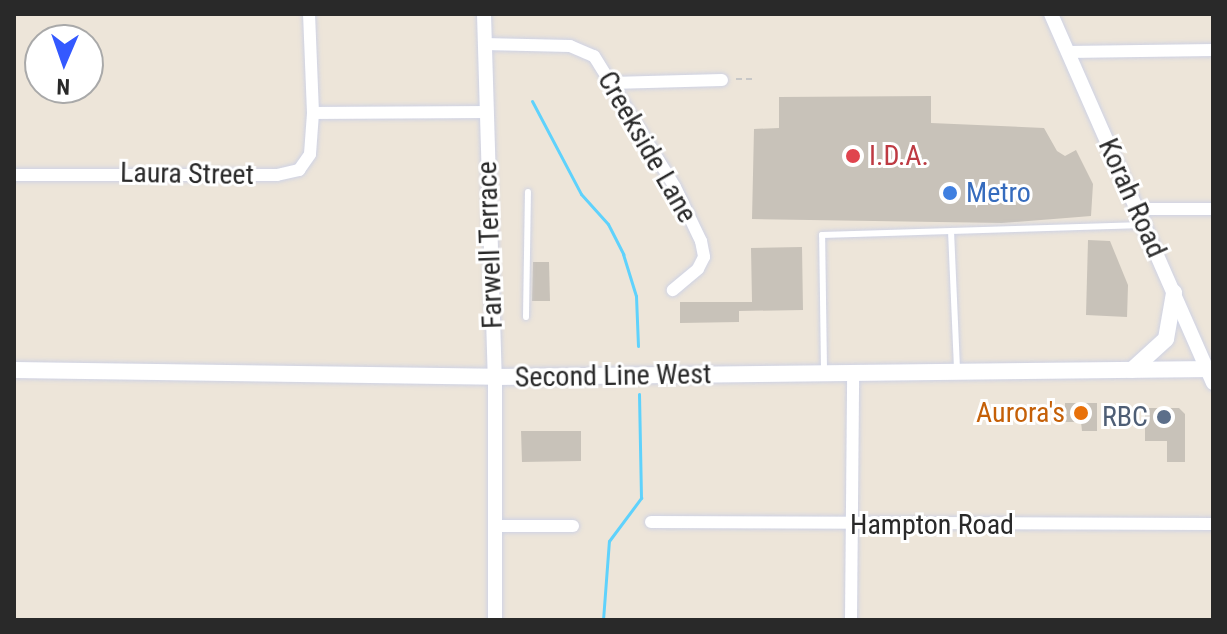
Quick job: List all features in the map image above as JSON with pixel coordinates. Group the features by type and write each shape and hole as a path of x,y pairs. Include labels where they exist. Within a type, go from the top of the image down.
{"main road":[{"path":"1132,370 1166,339 1174,293"},
{"name":"Second Line West","path":"14,370 495,377 1132,370 1211,374"}],"street":[{"name":"Laura Street","path":"14,175 277,175 299,170 310,154 313,113 309,14"},
{"name":"Farwell Terrace","path":"484,14 495,377 495,620"},
{"name":"Korah Road","path":"1051,14 1211,374"},
{"name":"Creekside Lane","path":"484,44 587,51 611,83 675,187 701,241 704,257 698,269 673,290"},
{"path":"1068,52 1213,50"},
{"path":"611,83 722,80"},
{"path":"313,113 485,112"},
{"path":"1137,209 1213,209"},
{"path":"851,620 853,373"},
{"name":"Hampton Road","path":"651,522 850,526 1213,524"},
{"path":"496,526 573,526"}],"lane":[{"path":"526,317 528,192"},
{"path":"824,374 822,235 1144,225"},
{"path":"951,231 957,372"}],"path":[{"path":"722,80 754,79"}],"building":[{"path":"931,96 931,123 1044,128 1057,151 1065,156 1076,150 1093,184 1091,216 1002,223 752,219 754,129 779,128 779,97"},
{"path":"1088,240 1110,241 1128,285 1127,317 1086,315"},
{"path":"802,247 803,310 739,311 739,322 680,323 680,302 752,302 751,248"},
{"path":"533,262 549,262 550,301 532,301"},
{"name":"Aurora's","path":"1065,403 1097,403 1097,431 1082,431 1081,422 1065,422"},
{"path":"1145,408 1179,408 1185,414 1185,462 1167,462 1167,441 1145,441"},
{"path":"521,431 581,431 581,461 522,462"}],"waterway":[{"path":"532,101 581,194 608,224 623,254 636,296 638,346"},
{"path":"603,620 609,541 641,498 639,394"}],"place":[{"name":"I.D.A.","path":"853,156"},
{"name":"Metro","path":"950,193"},
{"name":"Aurora's","path":"1081,413"},
{"name":"RBC","path":"1164,417"}]}
